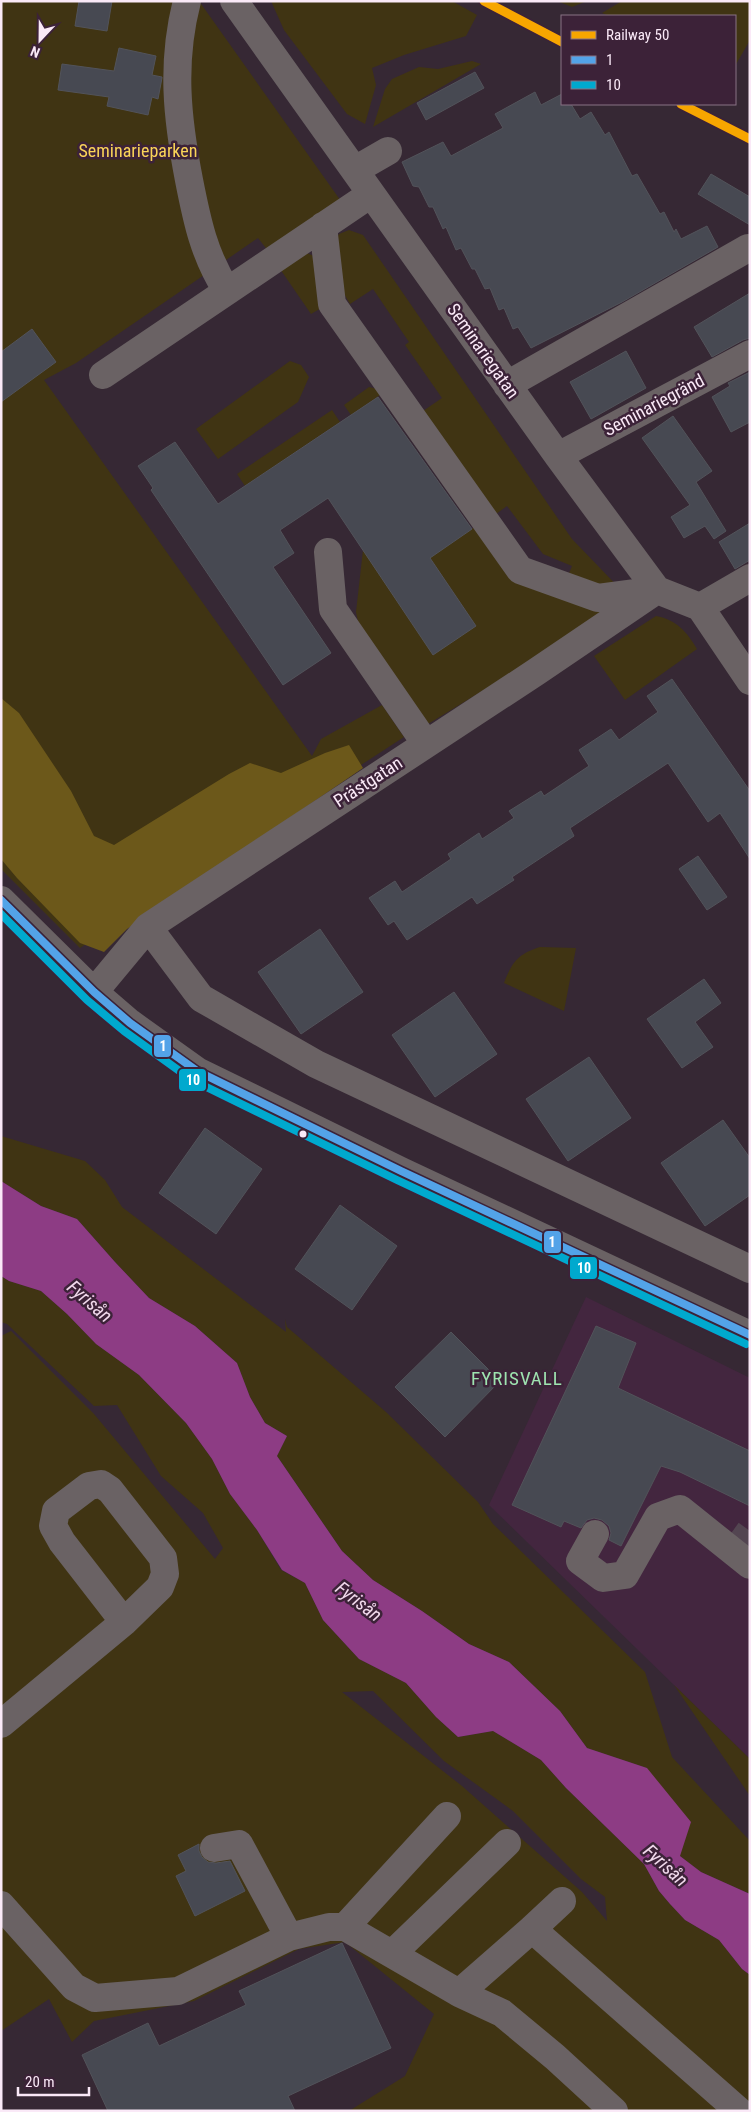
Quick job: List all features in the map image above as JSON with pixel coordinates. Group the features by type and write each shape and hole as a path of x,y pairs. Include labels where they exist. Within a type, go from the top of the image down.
{"street":[{"path":"187,1 182,24 176,84 178,123 197,223 213,269 227,291"},
{"name":"Seminariegatan","path":"234,1 558,456 657,590"},
{"path":"355,170 388,151"},
{"path":"103,375 371,194"},
{"path":"323,226 332,304 520,570 598,598 657,590 700,607 750,681"},
{"path":"507,384 748,248"},
{"name":"Seminariegränd","path":"558,456 750,354"},
{"path":"328,552 333,610 426,744"},
{"path":"700,607 750,578"},
{"name":"Prästgatan","path":"94,992 148,927 204,902 405,767 426,744 478,720 541,680 657,590"},
{"path":"1,900 94,992 130,1023 197,1071 410,1175 750,1335"},
{"path":"148,927 201,998 299,1054 442,1125 750,1269"},
{"path":"1,1724 124,1622 160,1587 165,1574 163,1558 110,1490 101,1484 89,1486 56,1512 53,1526 62,1542 124,1622"},
{"path":"595,1534 580,1561 603,1578 624,1574 658,1517 680,1509 750,1565"},
{"path":"345,1927 447,1816"},
{"path":"392,1954 507,1843"},
{"path":"214,1848 239,1844 289,1937"},
{"path":"459,1993 562,1901"},
{"path":"1,1905 74,1987 95,1998 178,1991 289,1937 329,1927 345,1927 459,1993 502,2012 614,2111"},
{"path":"532,1929 739,2111"}],"shaded area":[{"path":"1,698 19,713 71,791 94,836 114,845 250,763 281,773 325,753 349,745 363,768 127,929 104,952 80,943 1,859"},
{"path":"586,1297 750,1378 750,1759 489,1505"}],"green space":[{"name":"Seminarieparken","path":"1,1 199,1 343,204 269,252 258,238 76,363 44,380 312,756 321,739 382,705 404,737 80,948 1,869"},
{"path":"271,1 452,1 477,15 466,36 404,55 372,68 376,85 365,124 347,114 284,30"},
{"path":"557,1 587,1 572,7"},
{"path":"622,1 750,1 750,40 736,64 736,15 607,15 602,13"},
{"path":"472,61 481,64 373,127 385,89 392,79 419,67 438,69"},
{"path":"349,230 363,235 572,539 625,594 565,583 572,566 543,554 507,506 492,517 423,411 442,398 405,345 409,342 373,289 350,304 334,277 334,243 339,234"},
{"path":"305,252 318,258 323,307 311,314 278,266"},
{"path":"290,361 301,365 309,377 298,402 218,459 196,429"},
{"path":"369,387 386,391 351,415 344,405"},
{"path":"332,410 340,422 245,486 237,474"},
{"path":"476,526 604,612 590,625 428,724 359,626 356,612 363,550 476,626 420,543 453,542"},
{"path":"656,616 670,620 681,628 697,649 625,700 594,656"},
{"path":"540,947 576,948 564,1011 504,983 513,964 521,956"},
{"path":"1,1136 85,1161 105,1180 122,1207 286,1332 285,1319 287,1327 386,1412 478,1502 493,1524 645,1672 672,1757 750,1841 750,1894 701,1872 680,1856 647,1768 587,1748 560,1711 509,1662 469,1644 373,1580 342,1551 277,1456 287,1436 265,1423 250,1397 237,1363 195,1326 149,1298 77,1219 41,1206 1,1181"},
{"path":"1,1276 9,1281 41,1291 96,1344 139,1375 186,1423 212,1459 230,1494 257,1530 281,1570 305,1583 323,1620 359,1659 406,1683 436,1717 458,1737 493,1731 541,1760 566,1788 644,1864 659,1891 685,1920 719,1940 742,1969 750,1975 750,2111 349,2111 405,2076 434,2014 345,1942 299,1949 194,2001 94,2021 72,2042 49,1999 1,2031 1,1336 11,1331 94,1414 215,1559 223,1548 203,1513 161,1476 117,1405 94,1406 7,1324 1,1322","holes":["373,1691 444,1761 513,1811 581,1879 605,1897 607,1921 582,1892 462,1786 342,1692"]},
{"path":"674,1685 750,1759 750,1796"}],"water":[{"name":"Fyrisån","path":"1,1181 41,1206 77,1219 149,1298 195,1326 237,1363 250,1397 265,1423 287,1436 277,1456 342,1551 373,1580 469,1644 509,1662 560,1711 587,1748 647,1768 691,1822 680,1856 701,1872 750,1894 750,1975 742,1969 719,1940 685,1920 659,1891 644,1864 566,1788 541,1760 493,1731 458,1737 436,1717 406,1683 359,1659 323,1620 305,1583 282,1570 257,1530 230,1494 212,1459 186,1423 139,1375 96,1344 41,1291 9,1281 1,1276"}],"building":[{"path":"79,1 112,1 107,31 75,26"},
{"path":"119,48 156,56 152,75 162,78 158,99 152,97 148,115 107,106 109,97 58,90 62,64 114,71"},
{"path":"475,72 484,88 426,120 417,103"},
{"path":"535,92 541,105 561,95 561,105 572,105 580,119 591,112 605,135 609,132 632,176 637,174 660,214 664,212 674,232 676,229 681,239 707,226 718,247 622,302 531,348 518,327 513,329 504,308 499,310 490,288 485,289 461,248 456,250 446,227 443,229 433,207 429,207 419,187 413,186 402,162 443,142 451,156 503,128 495,114"},
{"path":"711,174 750,197 750,225 698,194"},
{"path":"750,293 750,338 712,357 694,327"},
{"path":"32,329 56,362 1,402 1,352"},
{"path":"626,351 646,388 591,419 570,382"},
{"path":"750,372 750,422 731,432 712,397 730,386 728,383"},
{"path":"378,397 472,529 430,558 476,626 433,655 328,498 280,530 294,553 273,567 331,653 283,685 151,490 153,488 138,466 175,442 218,504"},
{"path":"673,416 712,471 696,482 726,531 714,539 705,526 684,538 671,517 690,505 642,438"},
{"path":"750,523 750,560 735,569 719,542"},
{"path":"672,679 750,791 750,859 720,813 708,822 668,763 570,828 574,836 512,877 514,880 477,904 472,897 407,940 394,921 388,925 369,898 395,881 402,892 451,859 448,854 479,833 482,839 514,818 509,811 541,791 544,796 589,766 579,750 611,729 619,740 658,712 647,696"},
{"path":"698,856 727,897 707,910 679,869"},
{"path":"320,929 363,992 301,1034 258,972"},
{"path":"704,979 721,1003 695,1022 713,1047 682,1068 647,1019"},
{"path":"454,992 497,1054 435,1097 392,1035"},
{"path":"589,1057 631,1118 568,1161 526,1099"},
{"path":"723,1120 750,1158 750,1195 705,1226 661,1163"},
{"path":"205,1128 262,1169 216,1234 159,1193"},
{"path":"340,1205 397,1246 352,1310 295,1269"},
{"path":"596,1326 636,1343 618,1388 750,1451 750,1506 680,1472 661,1466 621,1546 609,1540 611,1533 609,1526 602,1520 594,1518 587,1520 581,1528 564,1521 561,1527 512,1505"},
{"path":"451,1332 500,1381 445,1437 395,1387"},
{"path":"199,1844 199,1851 202,1857 208,1862 230,1861 245,1891 195,1916 176,1876 186,1871 178,1855"},
{"path":"342,1943 391,2048 288,2096 295,2111 108,2111 82,2055 148,2023 159,2046 246,2005 239,1991"}],"tunnel":[{"path":"734,1553 750,1531"}],"rail line":[{"name":"50","path":"484,1 561,41"},
{"name":"50","path":"683,105 750,139"}],"transit line":[{"name":"1","path":"1,900 94,992 130,1023 197,1071 401,1171 750,1335"},
{"name":"10","path":"1,914 87,1000 124,1031 192,1080 397,1180 746,1344"}],"district":[{"name":"FYRISVALL","path":"517,1378"}]}
